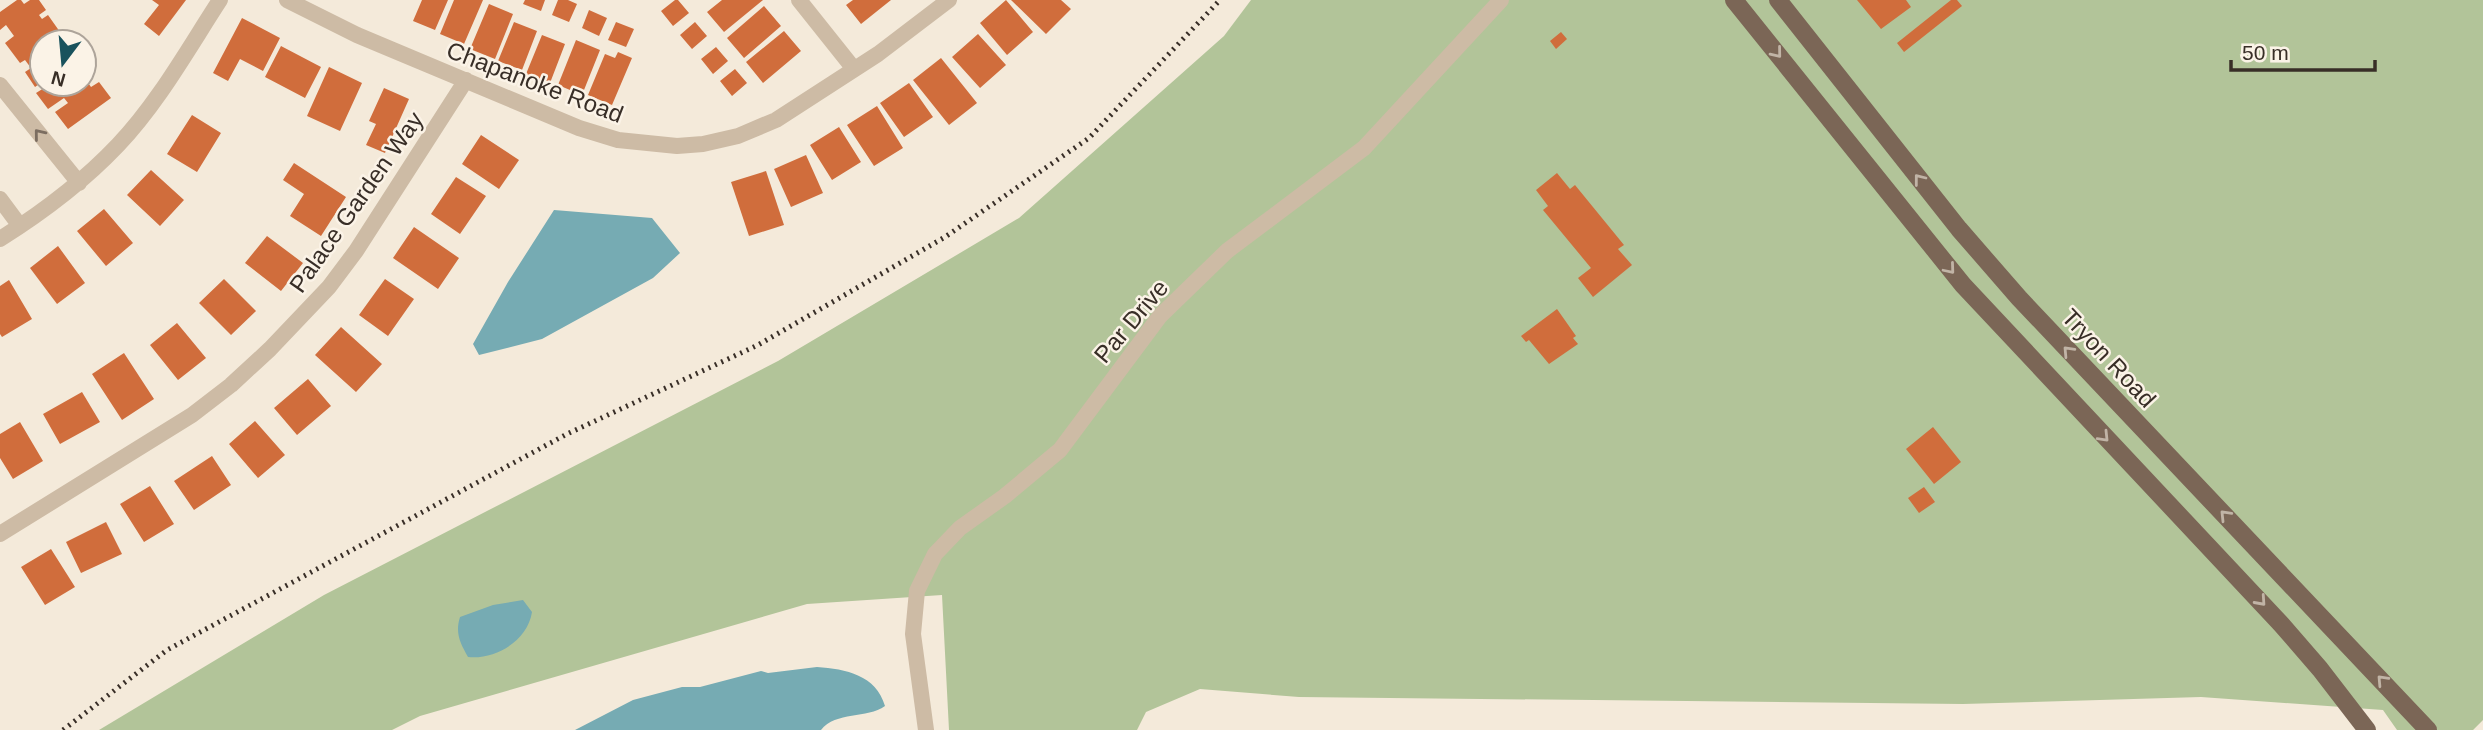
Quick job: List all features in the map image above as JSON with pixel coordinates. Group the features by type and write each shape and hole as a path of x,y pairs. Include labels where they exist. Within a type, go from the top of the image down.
{"main road":[{"path":"1734,0 1963,285 2054,385 2273,615 2320,669 2367,730"},
{"name":"Tryon Road","path":"1778,0 1959,229 2001,278 2080,365 2428,730"}],"street":[{"path":"0,239 79,183 118,145 146,112 220,0"},
{"name":"Chapanoke Road","path":"287,0 358,35 579,128 618,140 677,146 703,144 753,130 810,100 949,0"},
{"path":"799,0 854,69"},
{"name":"Par Drive","path":"926,730 913,634 917,590 935,554 960,528 1005,496 1060,450 1160,316 1227,251 1364,148 1502,0"},
{"name":"Palace Garden Way","path":"0,534 192,415 231,385 270,349 328,288 356,251 466,80"},
{"path":"0,85 79,183"},
{"path":"0,199 20,226"}],"green space":[{"path":"1251,0 2483,0 2483,720 2473,730 2397,730 2383,710 2201,697 1963,704 1299,697 1200,689 1146,712 1137,730 949,730 942,595 807,604 420,716 392,730 99,730 324,595 778,361 1019,218 1224,36"}],"water":[{"path":"554,210 652,218 680,253 653,278 542,339 479,355 473,344 508,282"},
{"path":"523,600 532,612 524,631 517,639 500,651 468,657 459,638 460,617 493,605"},
{"path":"817,667 859,676 875,687 885,706 870,713 835,720 821,730 575,730 633,700 682,687 700,687 761,671 768,673"}],"building":[{"path":"17,0 24,4 30,0 39,0 46,10 39,15 42,19 48,15 57,28 28,28 28,64 25,60 20,63 5,43 14,36 6,25 0,30 0,12"},
{"path":"152,0 186,0 159,36 144,24 159,5"},
{"path":"422,0 448,0 435,30 413,21"},
{"path":"454,0 483,0 464,44 440,34"},
{"path":"525,0 545,0 541,11 523,4"},
{"path":"558,0 577,4 569,22 552,15"},
{"path":"675,0 689,13 673,26 661,11"},
{"path":"722,0 763,0 724,32 707,12"},
{"path":"853,0 891,0 861,24 846,5"},
{"path":"1006,0 1033,32 1007,55 980,23"},
{"path":"1011,0 1061,0 1071,9 1046,34"},
{"path":"1857,0 1906,0 1911,7 1881,29"},
{"path":"1951,0 1957,0 1962,6 1904,52 1897,43"},
{"path":"489,4 513,14 495,59 470,49"},
{"path":"764,6 781,26 744,58 727,38"},
{"path":"589,10 607,18 599,36 582,28"},
{"path":"242,18 280,38 263,71 240,59 228,81 213,73"},
{"path":"514,22 537,31 522,70 498,61"},
{"path":"616,22 634,29 626,47 608,40"},
{"path":"695,22 707,36 692,49 680,35"},
{"path":"784,31 801,51 763,83 746,62"},
{"path":"1561,32 1567,39 1556,49 1550,41"},
{"path":"978,34 1006,65 980,88 952,57"},
{"path":"542,35 565,44 550,83 526,74"},
{"path":"576,40 600,50 582,95 558,85"},
{"path":"281,46 321,67 305,98 265,77"},
{"path":"716,47 728,61 713,74 701,59"},
{"path":"618,52 632,58 612,105 588,95 605,54 615,58"},
{"path":"941,58 977,103 949,125 913,80"},
{"path":"329,67 362,83 340,131 307,116"},
{"path":"735,69 747,83 732,96 720,81"},
{"path":"99,82 111,98 68,129 55,112 68,103 64,98 98,98"},
{"path":"909,83 933,117 904,137 880,103"},
{"path":"384,88 409,99 385,153 366,145 376,124 369,121"},
{"path":"40,98 64,98 48,109"},
{"path":"877,106 903,148 874,166 847,125"},
{"path":"192,115 221,133 197,172 167,154"},
{"path":"839,127 861,162 832,180 810,145"},
{"path":"481,135 519,160 499,189 462,164"},
{"path":"806,155 823,193 791,207 774,169"},
{"path":"294,163 346,197 321,236 290,216 304,194 283,180"},
{"path":"151,170 184,200 160,226 127,195"},
{"path":"766,171 784,225 749,236 731,182"},
{"path":"1557,173 1570,189 1575,185 1624,245 1618,249 1632,265 1593,297 1578,278 1591,268 1543,210 1548,206 1536,190"},
{"path":"456,177 486,196 460,234 431,214"},
{"path":"104,209 133,243 106,266 77,231"},
{"path":"414,227 459,258 438,289 393,258"},
{"path":"267,236 303,263 281,291 245,263"},
{"path":"58,246 85,283 57,304 30,268"},
{"path":"224,279 256,311 231,335 199,303"},
{"path":"385,279 414,299 388,336 359,315"},
{"path":"9,280 32,319 2,337 0,286"},
{"path":"1557,309 1576,336 1573,338 1578,344 1549,364 1529,340 1526,342 1521,336"},
{"path":"177,323 206,358 178,380 150,345"},
{"path":"341,327 382,364 356,392 315,355"},
{"path":"124,353 154,399 122,420 92,374"},
{"path":"308,379 331,406 297,435 274,408"},
{"path":"82,392 100,422 60,444 43,414"},
{"path":"255,421 285,455 258,478 229,444"},
{"path":"20,422 43,461 13,479 0,458 0,434"},
{"path":"1933,427 1961,462 1934,484 1906,449"},
{"path":"212,456 231,485 194,510 174,481"},
{"path":"150,486 174,524 144,542 120,504"},
{"path":"1924,487 1935,502 1919,513 1908,498"},
{"path":"106,522 122,554 81,573 66,542"},
{"path":"51,549 75,587 45,605 21,567"}],"railway":[{"path":"63,730 167,650 567,434 758,345 945,237 1089,138 1220,0"}]}
